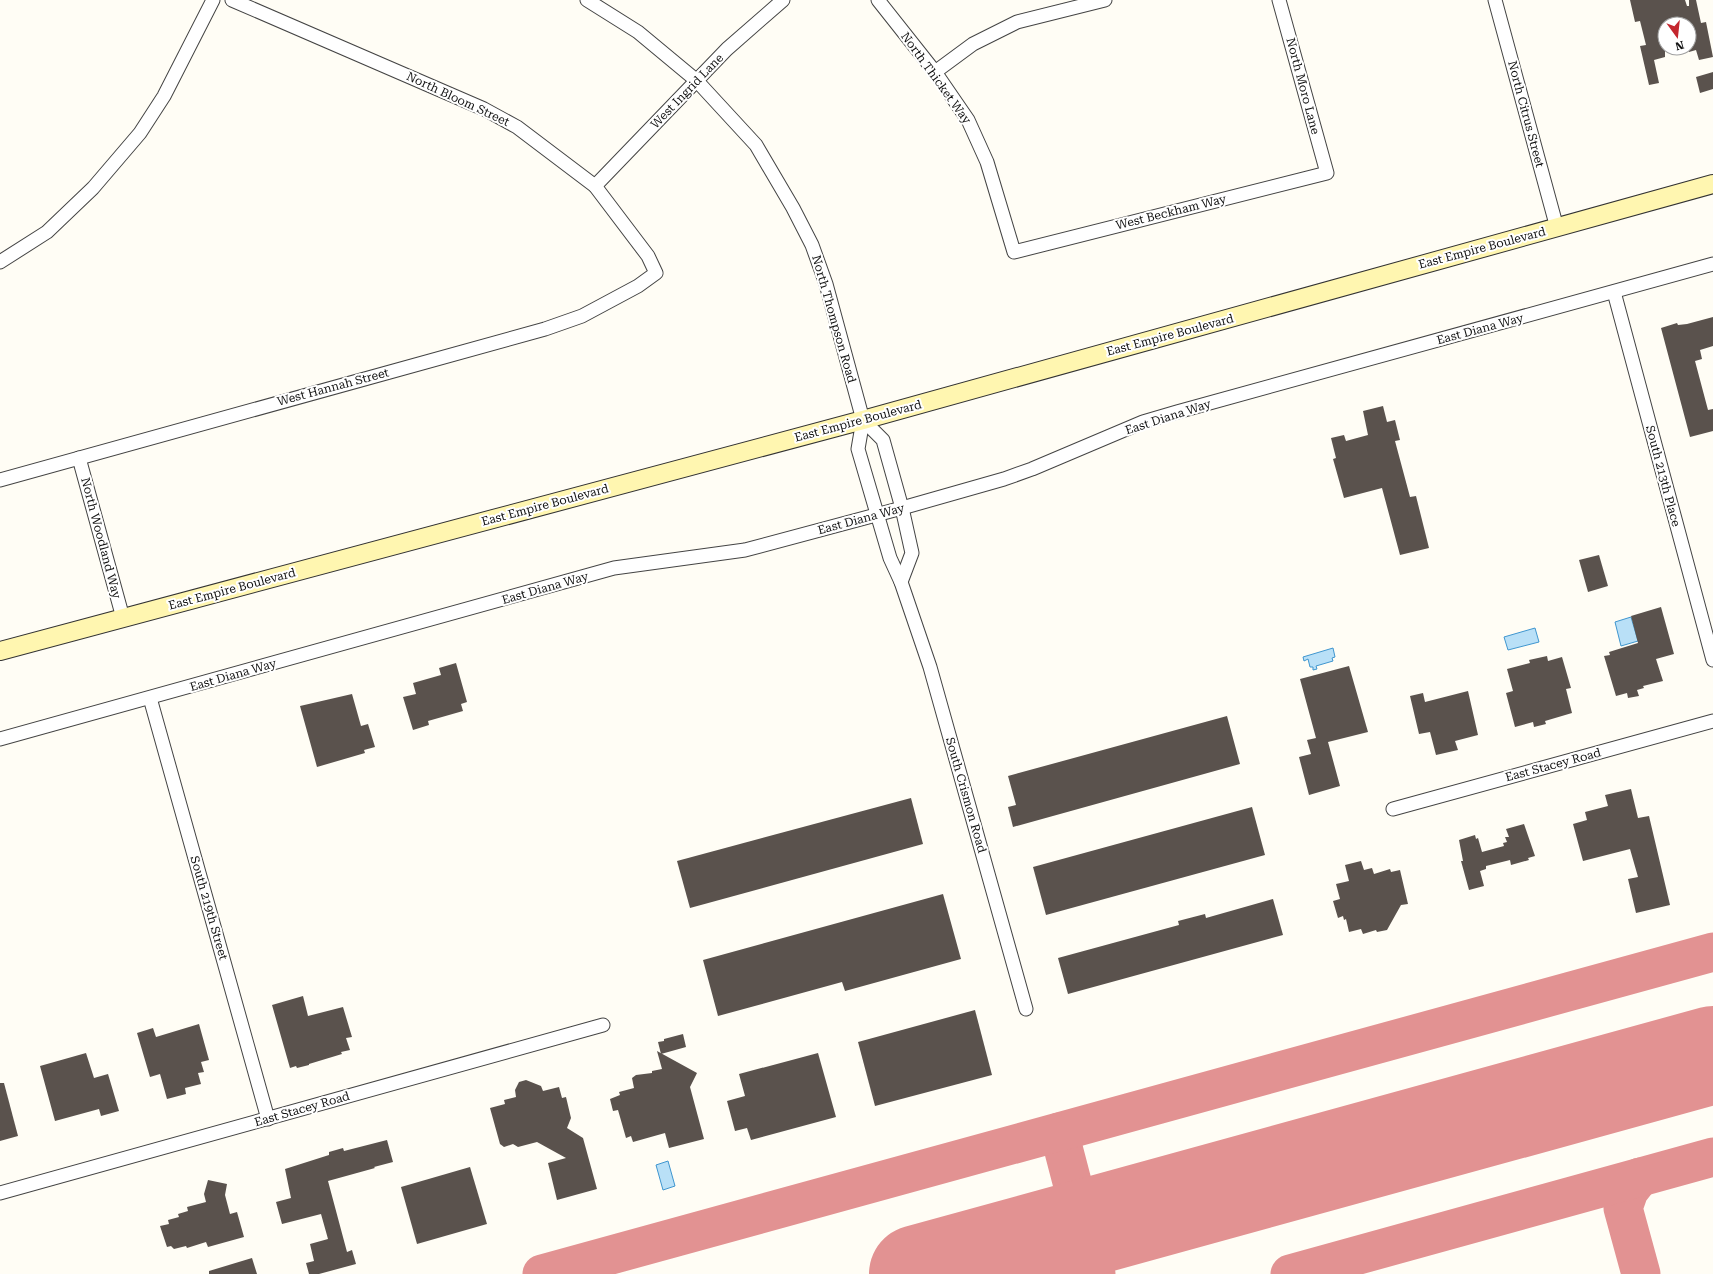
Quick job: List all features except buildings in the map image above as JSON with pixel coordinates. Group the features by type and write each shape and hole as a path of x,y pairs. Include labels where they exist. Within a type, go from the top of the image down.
{"street":[{"path":"0,262 47,232 93,188 140,133 164,96 213,0"},
{"name":"North Bloom Street","path":"232,0 484,109 517,127 595,186 648,256 656,273"},
{"name":"North Thompson Road","path":"587,0 638,32 697,81 756,145 793,208 812,245 826,284 862,420"},
{"name":"West Ingrid Lane","path":"595,186 728,49 783,0"},
{"name":"North Thicket Way","path":"878,0 935,72 968,120 987,162 1014,252"},
{"path":"935,72 973,44 1017,22 1104,0"},
{"name":"North Moro Lane","path":"1279,0 1327,173"},
{"name":"North Citrus Street","path":"1495,0 1557,228"},
{"name":"West Beckham Way","path":"1014,252 1327,173"},
{"name":"East Empire Boulevard","path":"0,651 862,420 1713,184"},
{"name":"East Diana Way","path":"0,739 614,568 745,550 902,508 1004,479 1032,469 1143,422 1713,264"},
{"name":"West Hannah Street","path":"0,480 544,329 582,316 638,286 656,273"},
{"name":"South 213th Place","path":"1614,292 1713,660"},
{"path":"862,420 884,440 902,508 912,553 901,582"},
{"name":"South Crismon Road","path":"862,420 858,449 890,558 901,582 930,667 1026,1009"},
{"name":"North Woodland Way","path":"79,458 123,618"},
{"name":"South 219th Street","path":"150,698 268,1119"},
{"name":"East Stacey Road","path":"1393,809 1713,721"},
{"name":"East Stacey Road","path":"0,1193 603,1025"}],"water":[{"path":"1631,617 1638,641 1621,646 1615,622"},
{"path":"1535,628 1539,642 1508,650 1504,637"},
{"path":"1333,648 1335,657 1332,658 1333,661 1316,666 1317,669 1313,670 1313,667 1310,667 1308,659 1304,661 1303,657"},
{"path":"668,1161 675,1186 663,1190 656,1165"}],"taxiway":[{"path":"542,1274 1713,952"},
{"path":"1059,1132 1096,1274"},
{"path":"1290,1274 1713,1157"},
{"path":"1640,1177 1629,1191 1623,1208 1641,1274"}],"runway":[{"path":"918,1274 1713,1055"}]}
